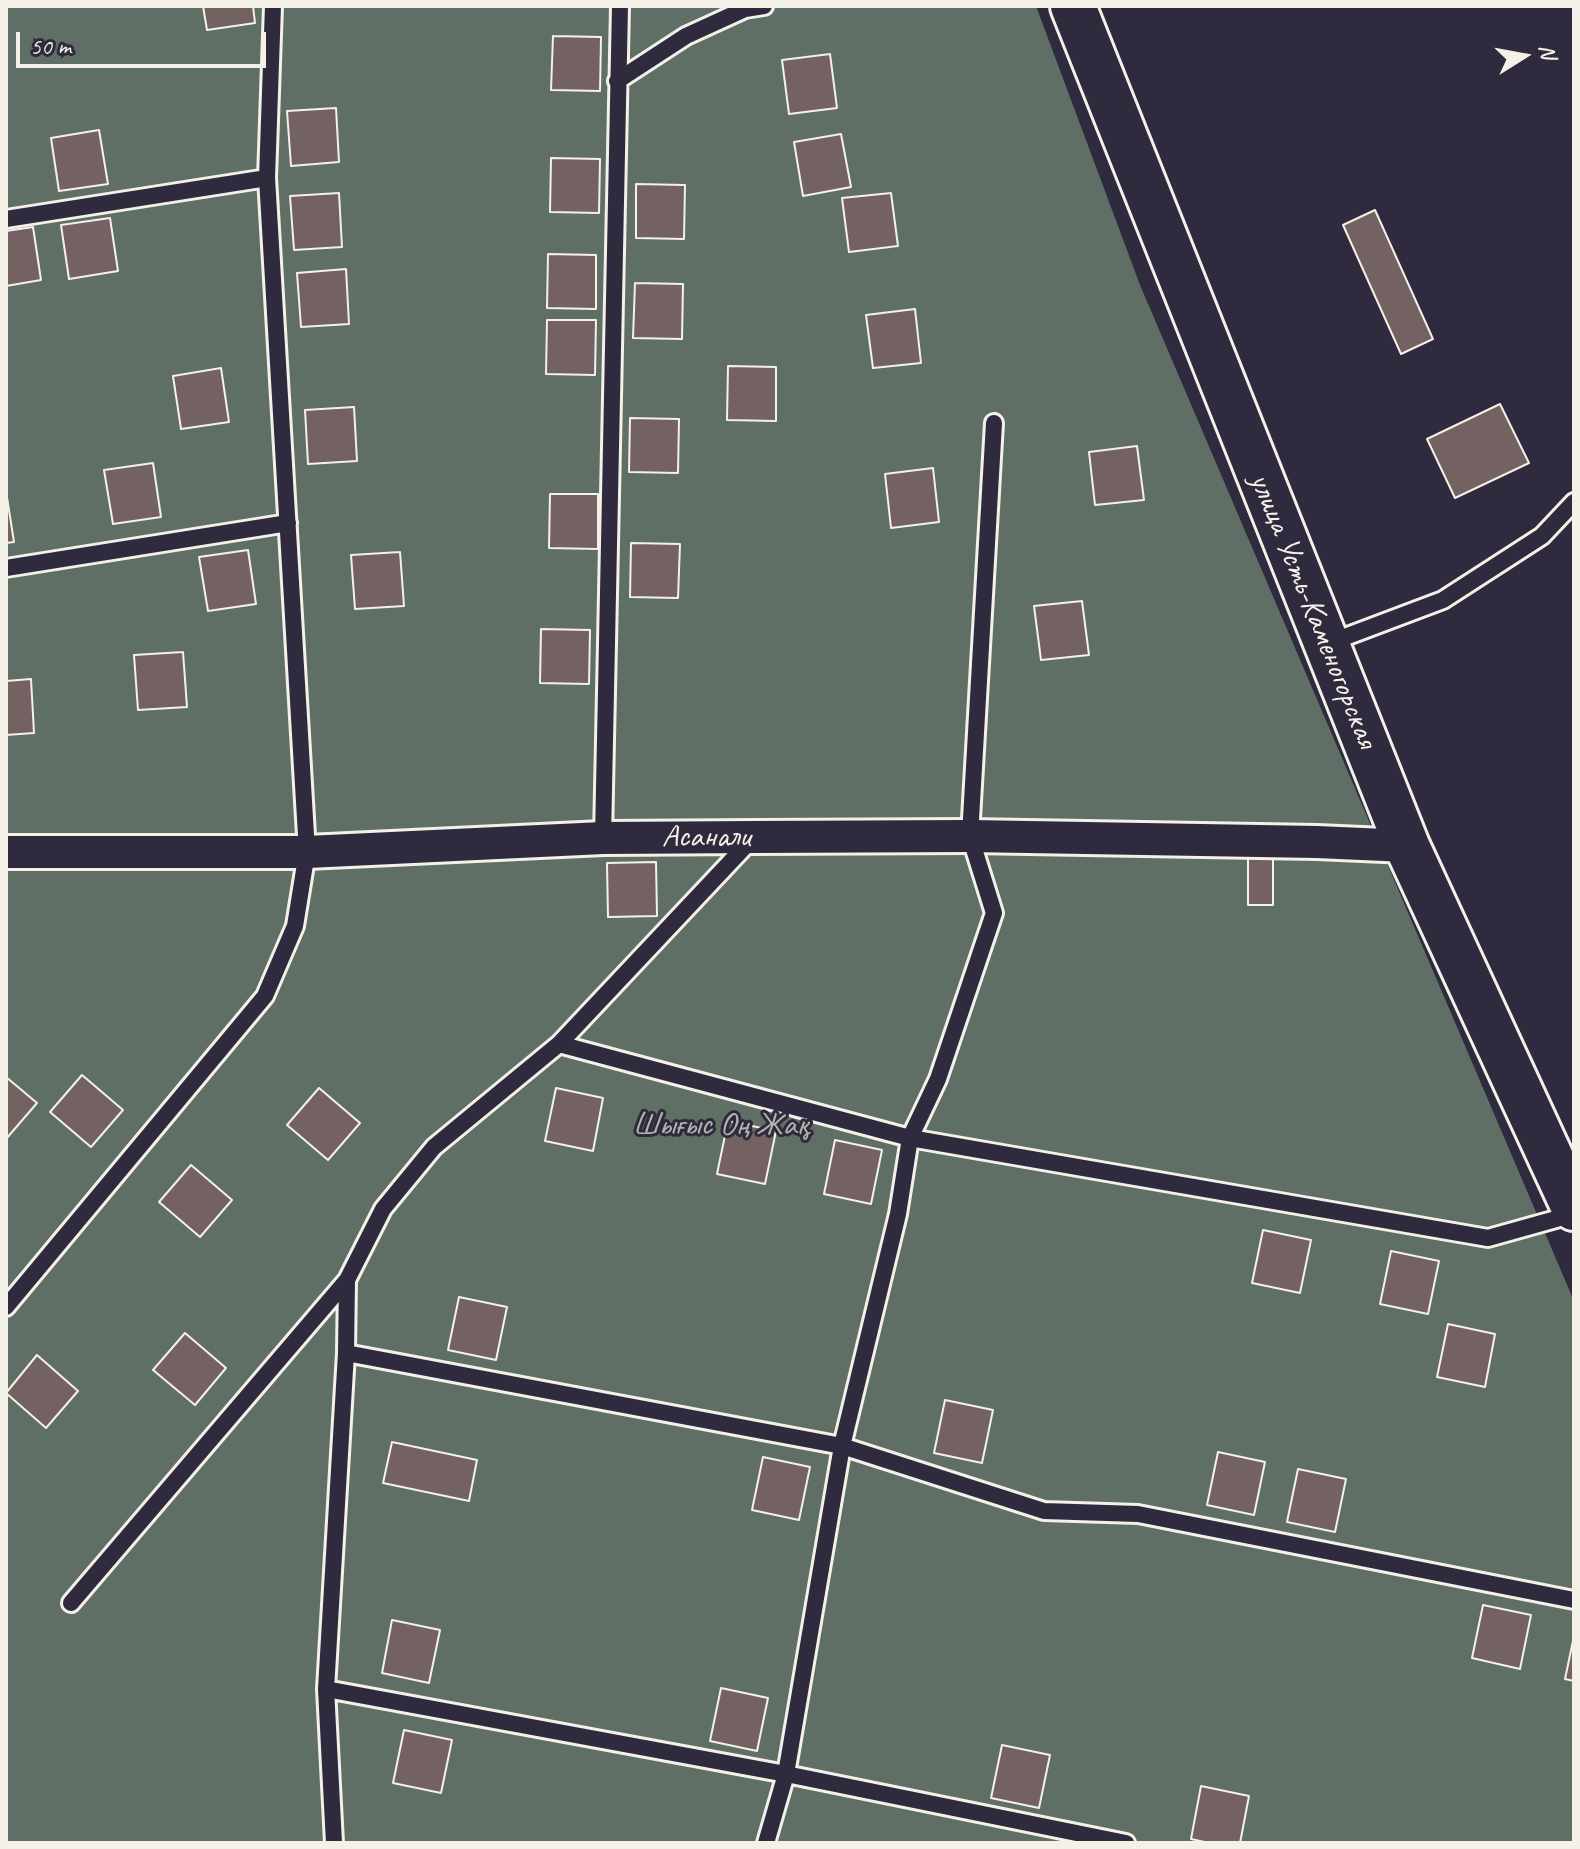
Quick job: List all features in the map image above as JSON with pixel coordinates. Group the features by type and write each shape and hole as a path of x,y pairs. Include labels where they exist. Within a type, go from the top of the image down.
{"street":[{"name":"улица Усть-Каменогорская","path":"1073,6 1407,846 1574,1208"},
{"name":"Асанали","path":"6,852 307,852 603,838 970,836 1407,846"}],"lane":[{"path":"6,1307 265,996 295,926 307,852 267,178 273,6"},
{"path":"603,838 620,6"},
{"path":"617,81 686,36 745,9 764,6"},
{"path":"6,219 267,178"},
{"path":"766,1843 786,1774 842,1446 898,1214 910,1138 938,1079 994,913 970,836 994,423"},
{"path":"1326,644 1443,600 1542,536 1574,502"},
{"path":"6,568 288,523"},
{"path":"71,1603 347,1280 383,1209 434,1147 559,1044 754,837"},
{"path":"559,1044 910,1138 1488,1238 1574,1214"},
{"path":"334,1843 326,1689 346,1353 347,1280"},
{"path":"346,1353 842,1446 1044,1511 1138,1514 1574,1600"},
{"path":"326,1689 786,1774 1126,1843"}],"green space":[{"name":"Шығыс Оң Жақ","path":"6,6 1036,6 1140,285 1574,1301 1574,1843 6,1843"}],"building":[{"path":"203,6 253,6 255,23 207,30"},
{"path":"553,36 601,37 600,91 551,90"},
{"path":"830,54 837,108 789,114 782,60"},
{"path":"336,108 339,162 291,166 287,111"},
{"path":"99,130 108,184 59,191 51,138"},
{"path":"841,134 851,187 803,196 794,142"},
{"path":"551,158 600,159 599,213 550,212"},
{"path":"636,184 685,185 684,239 636,238"},
{"path":"339,193 342,247 294,250 290,196"},
{"path":"891,193 898,246 849,252 842,198"},
{"path":"1375,210 1433,339 1401,354 1343,225"},
{"path":"110,218 118,271 69,279 61,225"},
{"path":"33,227 41,280 6,286 6,231"},
{"path":"548,254 596,255 596,309 547,308"},
{"path":"346,269 349,324 301,327 297,273"},
{"path":"635,283 683,284 682,339 633,338"},
{"path":"915,309 921,363 873,368 866,315"},
{"path":"547,320 596,320 595,375 546,374"},
{"path":"728,366 776,367 776,421 727,420"},
{"path":"221,368 229,422 181,429 173,376"},
{"path":"1500,404 1529,463 1455,498 1427,439"},
{"path":"354,407 357,461 308,464 305,410"},
{"path":"630,418 679,419 678,473 629,472"},
{"path":"1137,446 1144,500 1095,505 1089,452"},
{"path":"153,463 161,517 113,524 104,470"},
{"path":"933,468 939,522 891,528 885,474"},
{"path":"6,491 14,542 6,543"},
{"path":"550,494 598,494 598,549 549,548"},
{"path":"631,543 680,544 678,598 630,597"},
{"path":"248,550 256,604 208,611 199,557"},
{"path":"400,552 404,606 355,609 351,555"},
{"path":"1082,601 1089,655 1041,660 1034,606"},
{"path":"541,629 590,630 589,684 540,683"},
{"path":"183,652 187,707 138,710 134,655"},
{"path":"31,679 34,733 6,735 6,681"},
{"path":"1248,857 1273,857 1273,905 1248,905"},
{"path":"656,862 657,916 608,917 607,863"},
{"path":"82,1075 123,1110 91,1147 50,1112"},
{"path":"6,1077 37,1103 6,1139"},
{"path":"319,1088 360,1123 328,1160 287,1125"},
{"path":"556,1088 603,1098 593,1151 545,1141"},
{"path":"728,1121 776,1131 765,1184 717,1174"},
{"path":"835,1140 882,1150 871,1204 824,1194"},
{"path":"191,1165 232,1200 200,1237 159,1202"},
{"path":"1263,1230 1311,1240 1300,1293 1252,1283"},
{"path":"1391,1251 1439,1261 1428,1314 1380,1304"},
{"path":"459,1297 507,1307 496,1360 448,1350"},
{"path":"1448,1324 1495,1334 1485,1387 1437,1377"},
{"path":"185,1333 226,1368 195,1405 153,1370"},
{"path":"37,1355 78,1391 46,1428 6,1393"},
{"path":"945,1400 993,1410 982,1463 934,1453"},
{"path":"392,1442 477,1460 469,1501 383,1483"},
{"path":"1218,1452 1265,1462 1254,1515 1207,1505"},
{"path":"763,1457 810,1467 799,1520 752,1510"},
{"path":"1298,1469 1346,1479 1335,1532 1287,1522"},
{"path":"1483,1605 1531,1615 1520,1669 1472,1658"},
{"path":"392,1620 440,1630 429,1683 382,1673"},
{"path":"1574,1636 1574,1681 1565,1679"},
{"path":"721,1688 768,1698 757,1751 710,1741"},
{"path":"404,1730 452,1740 441,1793 393,1783"},
{"path":"1002,1745 1050,1755 1039,1808 991,1798"},
{"path":"1201,1786 1249,1796 1240,1843 1209,1843 1191,1839"}]}
